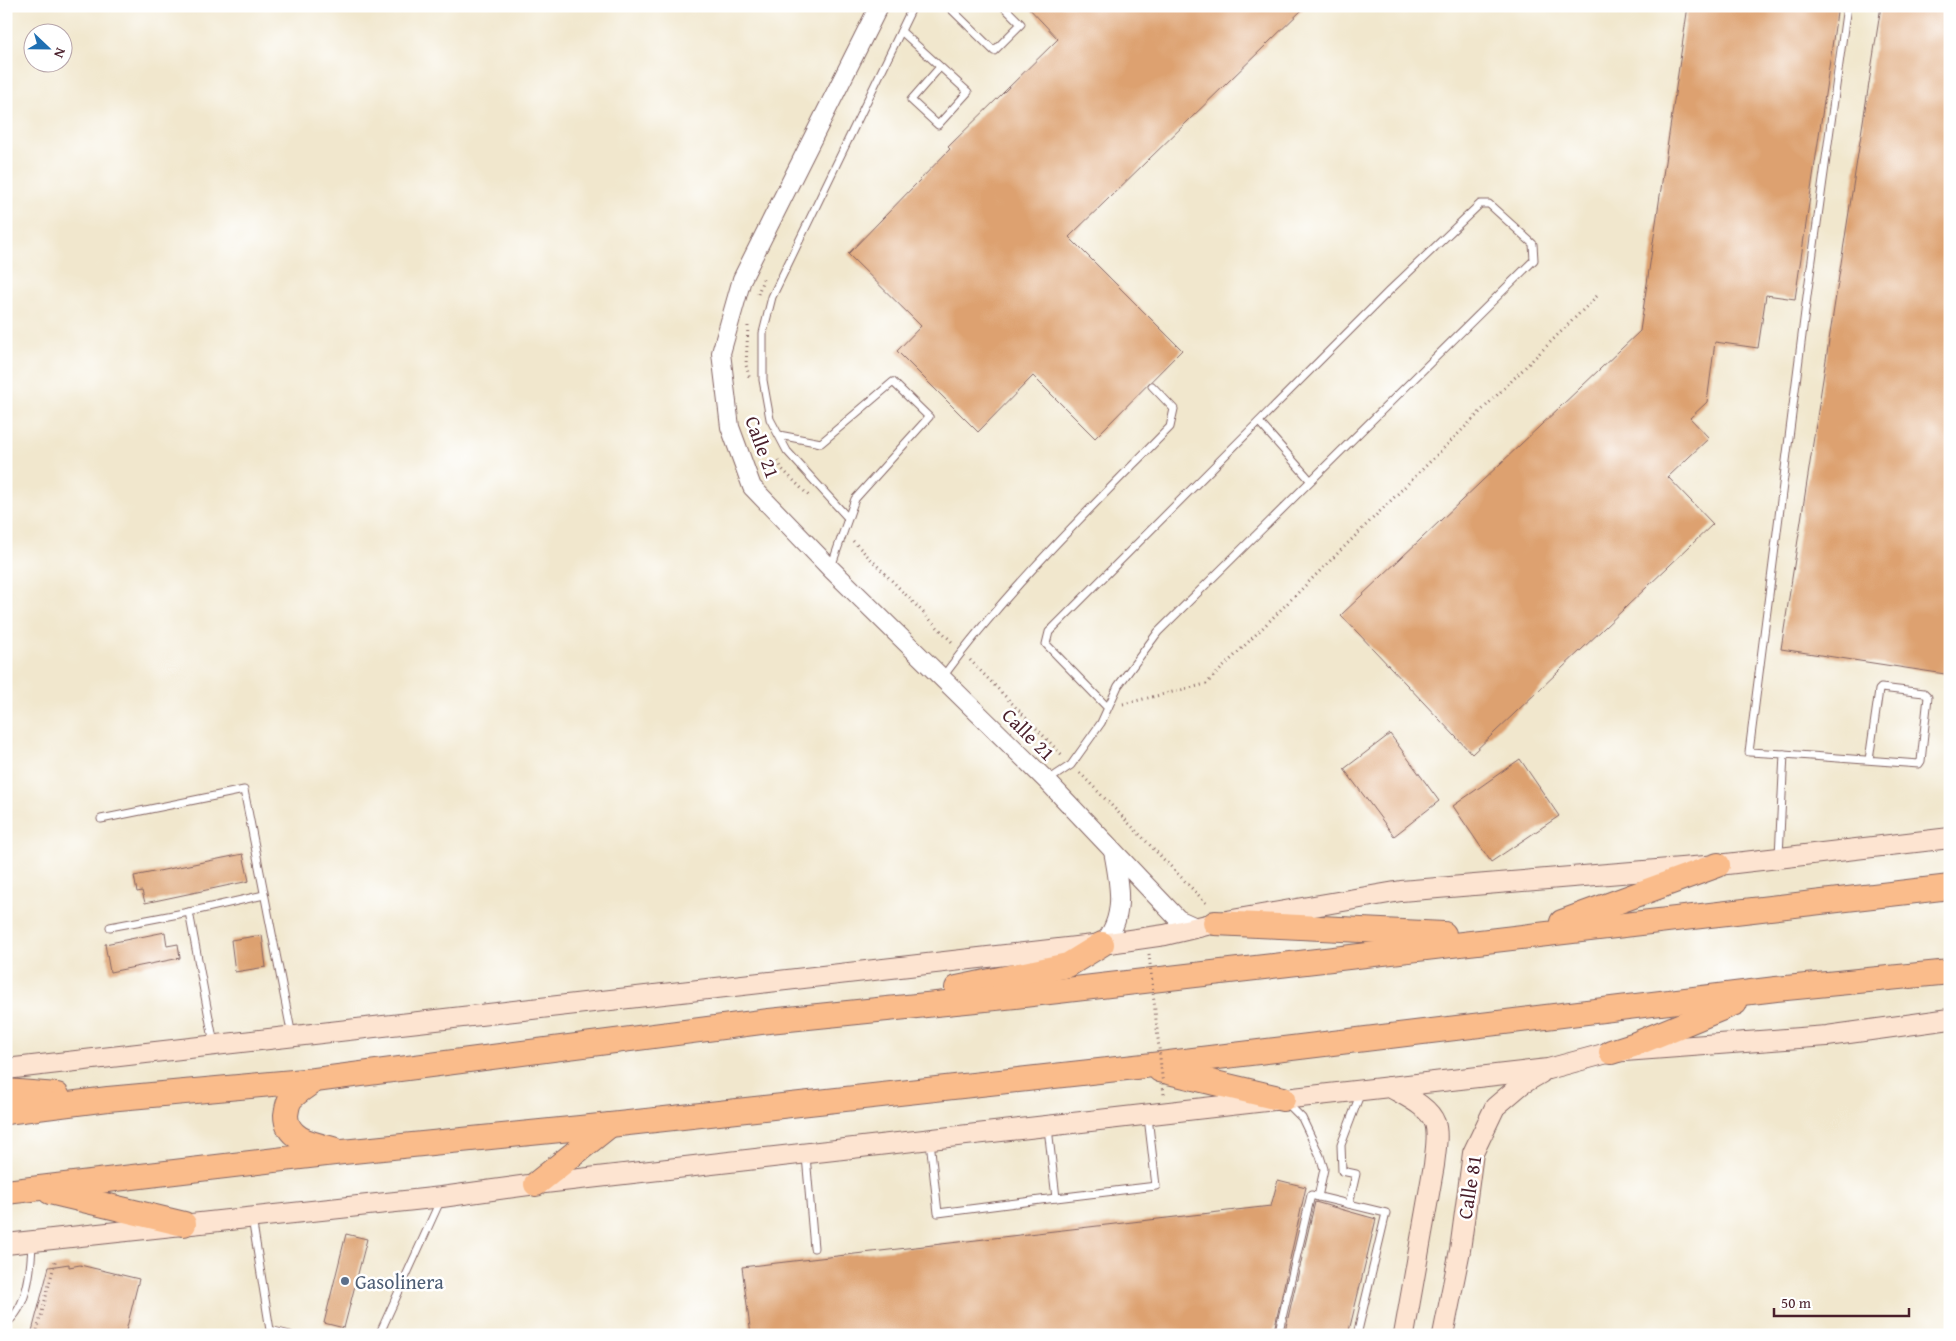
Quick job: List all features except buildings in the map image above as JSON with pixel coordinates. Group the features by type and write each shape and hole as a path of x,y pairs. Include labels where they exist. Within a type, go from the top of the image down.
{"highway":[{"path":"1209,921 1520,936 1718,865"},
{"path":"6,1112 108,1099 315,1080 769,1021 931,1005 1950,887"},
{"path":"931,1005 934,996 940,990 1068,965 1102,944"},
{"path":"6,1192 343,1152 610,1125 1144,1066 1776,990 1950,972"},
{"path":"1611,1052 1641,1042 1716,1010 1776,990"},
{"path":"1144,1066 1283,1099"},
{"path":"315,1080 290,1100 286,1109 286,1122 291,1133 308,1142 343,1152"},
{"path":"6,1091 108,1099"},
{"path":"536,1184 610,1125"},
{"path":"34,1189 184,1224"}],"main road":[{"path":"6,1069 1102,944 1209,921 1401,891 1718,865 1950,838"},
{"path":"6,1244 1548,1069 1611,1052 1827,1036 1950,1019"},
{"name":"Calle 81","path":"1443,1335 1460,1250 1473,1153 1495,1107 1522,1084 1548,1069"},
{"name":"Calle 81","path":"1390,1087 1424,1109 1435,1122 1436,1137 1434,1165 1404,1335"}],"street":[{"name":"Calle 21","path":"879,6 742,279 721,353 730,426 752,487 830,568 1047,781 1178,919 1209,921"},
{"path":"1102,944 1109,937 1119,910 1120,889 1113,851"}],"lane":[{"path":"848,518 787,450 770,419 763,380 763,333 772,297 913,6"},
{"path":"953,8 994,51 1020,24 1003,6"},
{"path":"1847,6 1807,296 1749,752 1919,764 1921,761 1928,696 1882,688 1879,690 1869,760"},
{"path":"901,31 968,92 938,125 910,100 940,67"},
{"path":"1047,781 1071,765 1101,723 1108,708 1118,686 1158,632 1534,260 1534,244 1488,204 1480,204 1389,291 1049,632 1046,644 1108,708"},
{"path":"779,435 821,443 892,382 928,417 855,499 830,568"},
{"path":"942,678 961,652 1047,554 1170,427 1174,409 1152,386"},
{"path":"1259,422 1310,480"},
{"path":"1779,858 1784,754"},
{"path":"101,820 244,790 292,1036"},
{"path":"110,927 264,895"},
{"path":"189,912 214,1045"},
{"path":"1349,1204 1356,1174 1342,1171 1341,1145 1362,1090"},
{"path":"1283,1099 1302,1118 1320,1156 1324,1169 1318,1197"},
{"path":"930,1139 938,1213 1156,1186 1148,1114"},
{"path":"1047,1125 1056,1198"},
{"path":"806,1153 814,1248"},
{"path":"1278,1335 1311,1195 1386,1213 1357,1335"},
{"path":"379,1335 442,1196"},
{"path":"252,1217 270,1330 290,1335"},
{"path":"6,1323 20,1307 30,1272 32,1241"}],"path":[{"path":"757,297 767,272"},
{"path":"1108,708 1206,684 1597,296"},
{"path":"748,323 746,365 751,384"},
{"path":"773,452 782,468 816,504"},
{"path":"844,532 1071,765 1209,921"},
{"path":"1149,954 1164,1095"},
{"path":"36,1335 56,1255"}],"place":[{"name":"Gasolinera","path":"345,1281"}]}
